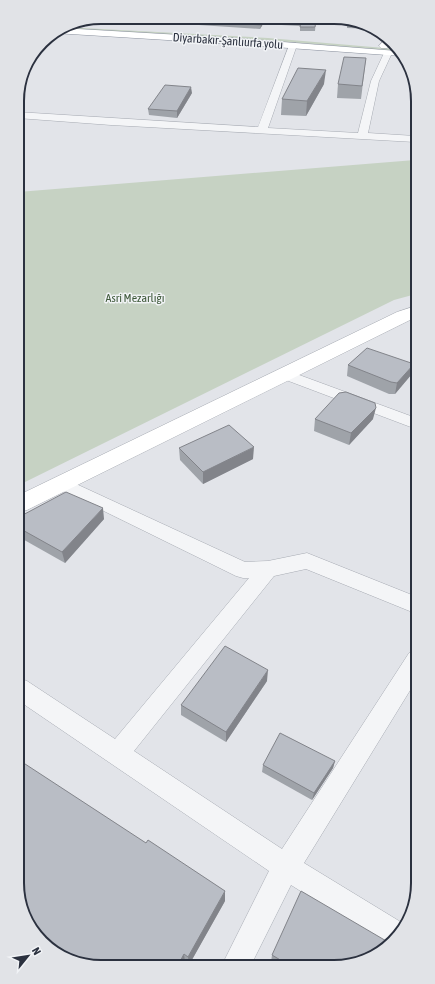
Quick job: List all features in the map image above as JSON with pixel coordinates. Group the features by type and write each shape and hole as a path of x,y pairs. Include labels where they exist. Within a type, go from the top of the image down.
{"main road":[{"name":"Diyarbakır-Şanlıurfa yolu","path":"81,27 245,35 387,46"},
{"name":"Diyarbakır-Şanlıurfa yolu","path":"68,32 292,45 387,46"},
{"path":"24,502 283,374 411,316"}],"street":[{"path":"262,131 292,45"},
{"path":"362,137 375,81 388,47"},
{"path":"24,115 411,139"},
{"path":"283,374 411,422"},
{"path":"61,483 243,570 268,569 307,562 411,604"},
{"path":"117,754 268,569"},
{"path":"239,960 286,867 411,669"},
{"path":"24,691 286,867 393,933"}],"green space":[{"path":"79,28 268,38 389,48 392,51 251,39 73,30"},
{"name":"Asri Mezarlığı","path":"411,160 411,295 394,300 24,483 24,192"}],"building":[{"path":"301,24 315,24 315,27 300,27"},
{"path":"344,57 366,58 362,86 338,84"},
{"path":"298,68 326,70 307,101 282,99"},
{"path":"165,85 191,87 177,111 148,109"},
{"path":"367,348 411,363 411,367 397,383 348,365"},
{"path":"346,392 375,403 376,408 351,433 315,419 339,393"},
{"path":"229,425 254,447 203,472 179,448"},
{"path":"66,492 103,508 62,552 24,531 24,514"},
{"path":"225,646 268,670 226,732 181,705"},
{"path":"280,733 335,761 314,793 263,765"},
{"path":"24,763 146,843 148,840 225,891 188,957 184,954 181,960 86,959 63,950 54,944 48,936 40,930 30,912 24,883"},
{"path":"301,891 385,941 368,952 344,959 280,960 272,955"}]}
